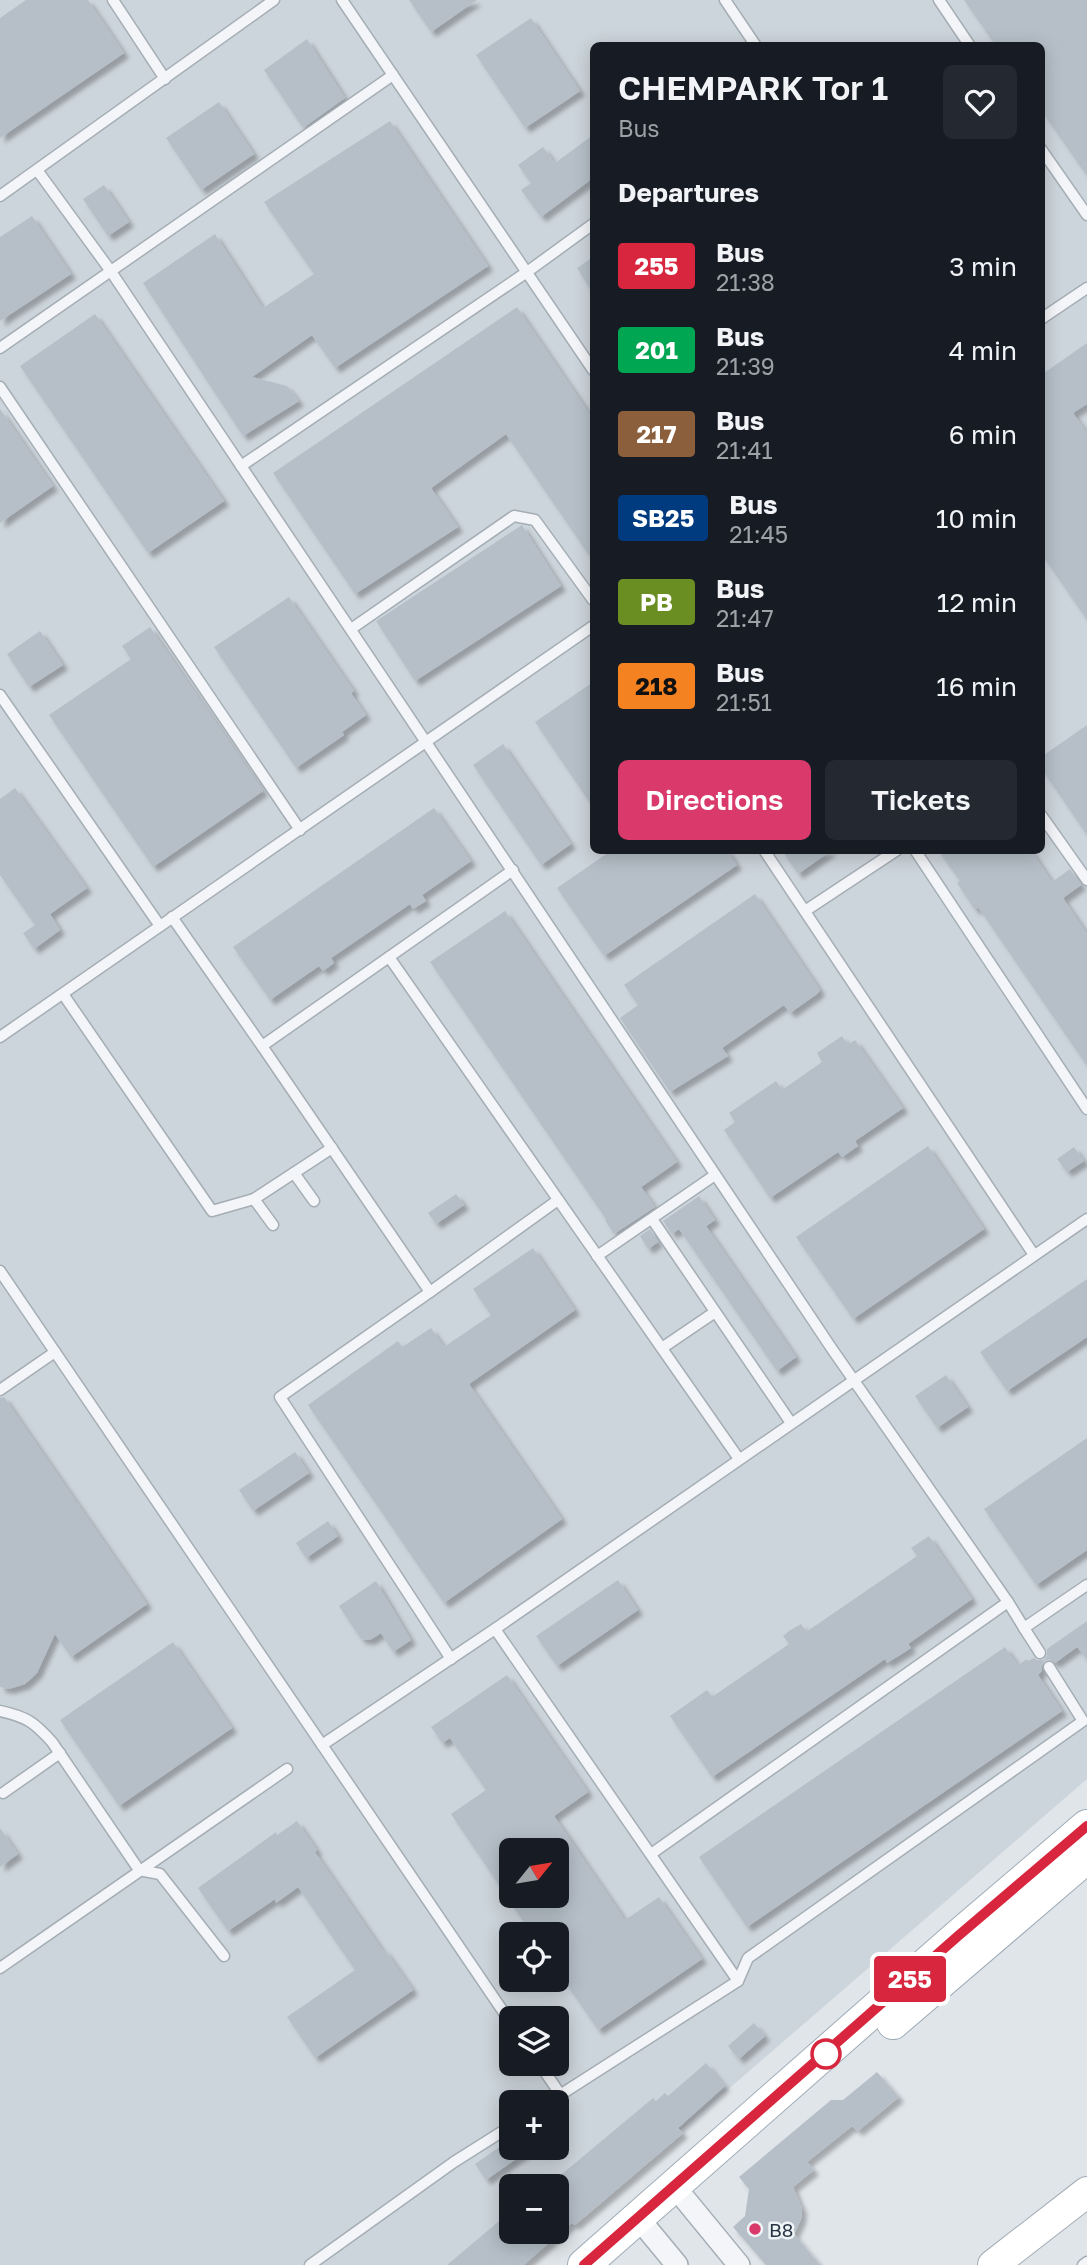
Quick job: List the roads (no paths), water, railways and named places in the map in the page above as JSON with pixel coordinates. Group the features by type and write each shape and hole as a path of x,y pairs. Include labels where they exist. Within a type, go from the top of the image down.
{"main road":[{"path":"680,2194 958,1936 1087,1826"},
{"path":"584,2265 644,2225 1087,1857"},
{"path":"609,2265 644,2225"}],"street":[{"path":"993,2265 1087,2192"},
{"path":"680,2194 740,2265"},
{"path":"644,2225 677,2265"}],"lane":[{"path":"113,0 165,79"},
{"path":"0,196 274,0"},
{"path":"342,0 590,366"},
{"path":"725,0 753,42"},
{"path":"939,0 967,42"},
{"path":"0,348 393,75"},
{"path":"1045,155 1087,215"},
{"path":"37,170 110,270 715,1175 1008,1602 1040,1653"},
{"path":"240,466 527,272 590,226"},
{"path":"1045,316 1087,288"},
{"path":"0,387 300,830"},
{"path":"351,629 514,516 535,520 590,596"},
{"path":"0,1037 590,628"},
{"path":"0,695 160,926"},
{"path":"1045,821 1087,880"},
{"path":"767,854 1034,1255"},
{"path":"804,911 891,854"},
{"path":"918,854 1087,1109"},
{"path":"262,1046 513,870"},
{"path":"172,918 430,1292"},
{"path":"389,957 739,1459"},
{"path":"62,994 212,1211 254,1199 332,1148"},
{"path":"295,1173 314,1201"},
{"path":"597,1256 715,1175"},
{"path":"254,1199 273,1225"},
{"path":"451,1659 280,1397 558,1200"},
{"path":"652,1219 791,1423"},
{"path":"322,1745 495,1629 1087,1219"},
{"path":"0,1271 500,2006"},
{"path":"662,1348 715,1312"},
{"path":"0,1390 55,1352"},
{"path":"1024,1628 1087,1585"},
{"path":"650,1854 1008,1602"},
{"path":"495,1629 738,1981"},
{"path":"566,2090 738,1981 748,1958 1083,1721 1049,1667"},
{"path":"0,1711 23,1716 36,1724 60,1753 139,1870 160,1874 224,1956"},
{"path":"3,1793 60,1753"},
{"path":"0,1968 287,1769"},
{"path":"310,2265 454,2162 499,2134"},
{"path":"1083,2265 1087,2262"}],"place":[{"name":"B8","path":"755,2229"}]}
